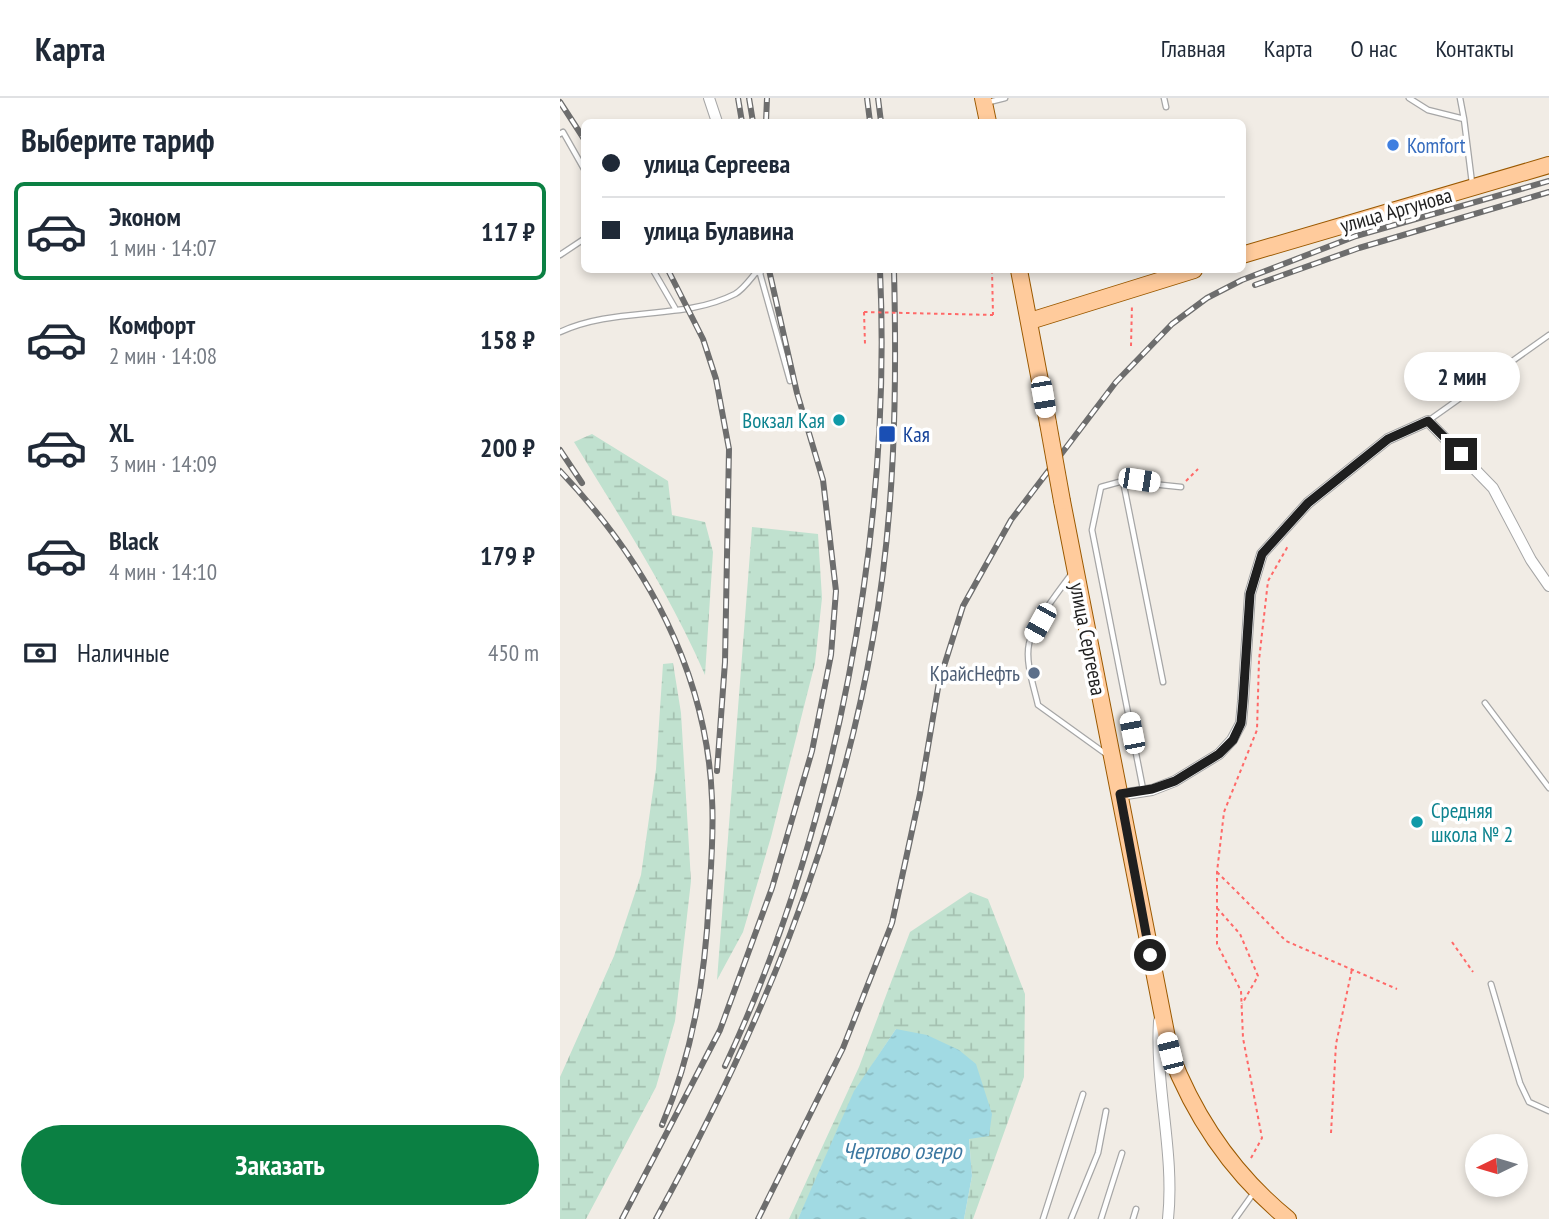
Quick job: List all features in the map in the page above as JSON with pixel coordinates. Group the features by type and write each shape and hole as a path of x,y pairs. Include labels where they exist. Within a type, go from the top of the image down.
{"main road":[{"path":"983,100 987,119"},
{"name":"улица Аргунова","path":"1246,254 1549,165"},
{"name":"улица Сергеева","path":"1020,273 1170,1053 1193,1106 1223,1152 1256,1190 1288,1219"},
{"path":"1030,321 1184,273"}],"street":[{"path":"709,98 716,119"},
{"path":"1120,794 1152,789 1175,781 1219,754 1233,740 1241,723 1254,570 1274,537 1308,503 1388,439 1428,421 1493,488 1504,504 1531,560 1549,586"},
{"path":"1160,1009 1156,1060 1171,1195 1168,1219"}],"lane":[{"path":"983,100 1005,98"},
{"path":"1164,98 1166,107"},
{"path":"1409,98 1428,110 1464,119"},
{"path":"1460,98 1473,187"},
{"path":"560,134 563,132 581,164"},
{"path":"560,255 581,241"},
{"path":"655,273 675,308"},
{"path":"560,332 585,320 700,307 738,293 755,273"},
{"path":"759,273 790,381"},
{"path":"1428,421 1549,335"},
{"path":"1143,789 1092,530 1101,487 1123,481 1181,487"},
{"path":"1123,481 1163,682"},
{"path":"1075,570 1051,603 1028,644 1038,705 1111,757"},
{"path":"1485,703 1549,788"},
{"path":"1491,984 1520,1083 1529,1102 1549,1111"},
{"path":"1042,1219 1083,1094"},
{"path":"1071,1219 1098,1153 1106,1111"},
{"path":"1101,1219 1122,1153"},
{"path":"1235,1219 1256,1190"},
{"path":"1133,1219 1136,1209"}],"path":[{"path":"864,344 864,312 993,315 992,273"},
{"path":"1131,300 1135,310 1131,346"},
{"path":"1181,487 1198,469"},
{"path":"1251,1158 1262,1138 1243,1038 1241,991 1217,944 1217,872 1224,812 1257,730 1259,660 1268,581 1288,546"},
{"path":"1217,872 1286,941 1397,989"},
{"path":"1217,908 1240,934 1258,976 1242,1005"},
{"path":"1452,942 1474,972"},
{"path":"1331,1133 1336,1044 1352,969"}],"green space":[{"path":"592,434 668,481 672,515 705,522 713,552 705,675 660,585 574,442"},
{"path":"752,527 818,534 822,598 815,663 771,837 743,932 717,980"},
{"path":"673,663 681,713 691,881 675,1021 656,1087 586,1219 560,1219 560,1077 614,956 641,875 656,769 663,664"},
{"path":"970,892 988,899 1025,994 1024,1077 973,1219 964,1219 972,1176 969,1138 896,1029 874,1062 798,1219 789,1219 859,1067 910,932"}],"water":[{"name":"Чертово озеро","path":"896,1029 927,1035 959,1050 976,1064 992,1114 989,1136 969,1139 972,1176 964,1219 798,1219 854,1091"}],"railway":[{"path":"738,98 742,119"},
{"path":"749,98 752,119"},
{"path":"766,119 767,98"},
{"path":"867,98 870,119"},
{"path":"878,98 881,119"},
{"path":"560,102 581,134"},
{"path":"758,1219 843,1048 892,923 920,794 939,682 963,606 1011,520 1116,382 1172,324 1207,298 1242,280 1356,236 1549,181"},
{"path":"1255,285 1359,248 1549,192"},
{"path":"670,273 703,339 716,379 729,449 725,662 717,771"},
{"path":"622,1219 720,1030 772,888 812,751 831,655 836,591 823,480 797,393 770,273"},
{"path":"725,1066 764,974 798,878 826,779 849,677 865,574 876,471 881,369 880,273"},
{"path":"656,1219 693,1150 760,1009 815,865 838,791 873,638 886,546 893,454 894,273"},
{"path":"560,450 582,483"},
{"path":"560,471 619,542 645,581 684,663 708,752 713,824 701,986 682,1070 662,1125"}],"place":[{"name":"Komfort","path":"1393,145"},
{"name":"Вокзал Кая","path":"839,420"},
{"name":"Кая","path":"887,434"},
{"name":"КрайсНефть","path":"1034,673"},
{"name":"Средняя школа № 2","path":"1417,822"}],"route":[{"path":"1150,955 1120,794 1152,789 1175,781 1219,754 1233,740 1241,723 1250,594 1254,570 1262,554 1274,537 1308,503 1388,439 1428,421 1461,454"}]}
